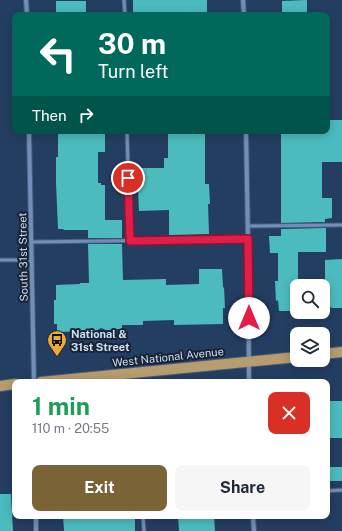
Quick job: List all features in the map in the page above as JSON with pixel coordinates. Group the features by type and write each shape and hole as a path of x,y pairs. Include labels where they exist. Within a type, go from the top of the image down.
{"main road":[{"path":"330,353 342,352"},
{"name":"West National Avenue","path":"70,379 290,358"},
{"path":"0,386 12,384"}],"street":[{"path":"26,0 27,12"},
{"path":"243,0 244,12"},
{"name":"South 31st Street","path":"29,134 34,379"},
{"path":"246,134 249,379"},
{"path":"36,519 36,531"},
{"path":"253,519 254,531"}],"lane":[{"path":"124,0 125,12"},
{"path":"127,134 130,241"},
{"path":"248,226 342,225"},
{"path":"31,242 248,239"},
{"path":"0,260 32,260"},
{"path":"330,490 342,490"},
{"path":"143,519 144,531"}],"building":[{"path":"133,0 207,0 207,12 133,12"},
{"path":"307,0 307,12 282,12 282,1"},
{"path":"56,1 86,1 86,12 56,12"},
{"path":"330,120 342,120 342,162 322,162 322,198 332,198 332,218 325,219 325,222 281,223 281,134 330,134"},
{"path":"58,134 105,134 105,152 98,152 98,183 105,185 105,220 122,220 122,238 88,238 88,230 58,229 56,157 58,157"},
{"path":"168,134 205,134 205,184 209,184 210,204 208,204 209,234 169,235 169,210 139,211 137,168 164,168 164,158 168,158"},
{"path":"326,228 326,252 298,252 298,279 290,279 290,311 279,311 278,300 276,301 275,281 278,281 278,253 270,253 269,236 281,236 281,229"},
{"path":"88,244 122,244 123,280 166,279 166,285 199,284 199,269 222,269 225,308 223,308 223,324 174,325 174,320 143,321 143,325 122,325 122,329 106,330 101,328 96,331 57,332 57,324 54,324 54,300 56,300 56,285 89,283"},
{"path":"342,259 342,308 330,307 330,279 325,279 325,260"},
{"path":"330,401 342,401 342,438 330,438"},
{"path":"330,467 342,467 342,481 330,481"},
{"path":"0,494 11,494 13,531 0,531"},
{"path":"63,519 135,519 135,531 64,531"},
{"path":"178,519 214,519 215,531 179,531"}],"place":[{"name":"National & 31st Street","path":"57,357"}],"route":[{"path":"128,178 130,241 248,239 249,318"}]}
